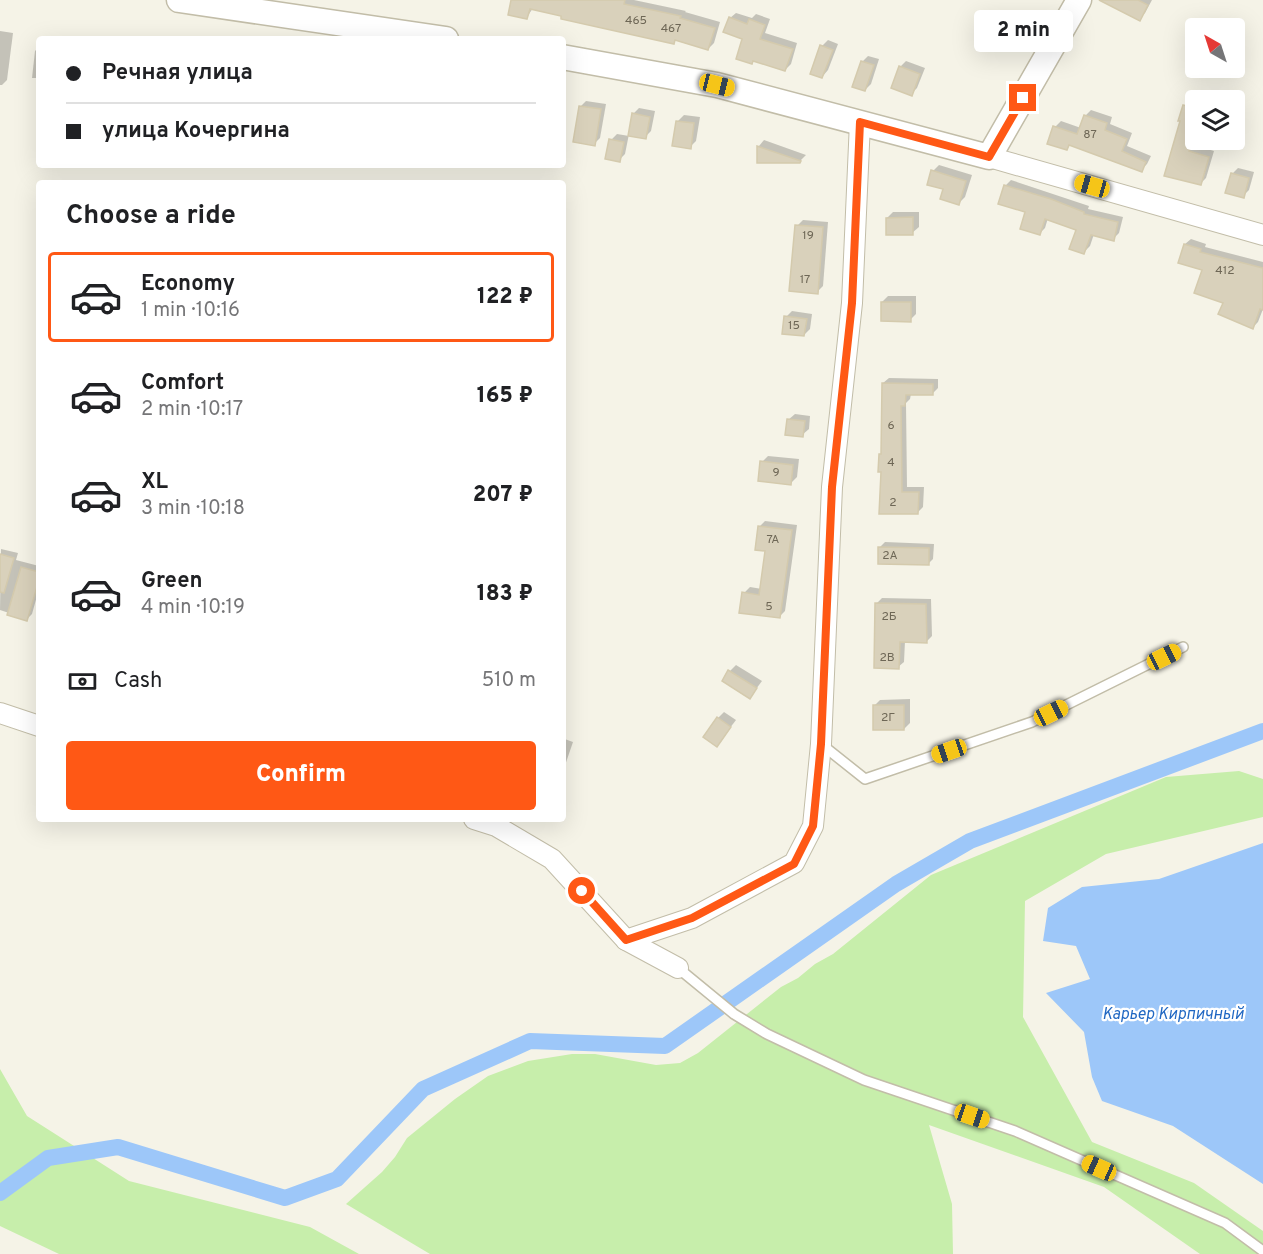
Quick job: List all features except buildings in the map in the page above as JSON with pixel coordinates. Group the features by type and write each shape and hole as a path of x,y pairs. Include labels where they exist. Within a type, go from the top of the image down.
{"street":[{"path":"179,0 425,36"},
{"path":"989,157 1079,0"},
{"path":"566,58 717,85 989,157 1263,235"},
{"path":"626,940 692,918 794,864 813,826 821,744 832,487 852,303 860,122"},
{"path":"0,713 36,725"},
{"path":"483,822 496,826 552,859 626,940 678,968"}],"lane":[{"path":"821,744 866,779 1032,723 1183,647"},
{"path":"678,968 734,1014 766,1034 864,1080 1015,1131 1225,1223 1263,1251"}],"green space":[{"path":"1239,771 1263,779 1263,817 1106,854 1025,901 1023,1017 1092,1142 1194,1183 1263,1231 1263,1254 1200,1254 1104,1187 929,1125 952,1204 953,1254 430,1254 346,1204 382,1172 407,1138 488,1076 528,1061 572,1054 595,1054 656,1065 680,1063 698,1053 781,987 833,954 931,875 1166,777"},
{"path":"0,1069 27,1116 129,1181 310,1227 359,1254 59,1254 0,1226"}],"water":[{"name":"Карьер Кирпичный","path":"1263,843 1263,1184 1173,1126 1102,1101 1092,1077 1084,1032 1046,993 1090,979 1076,946 1043,941 1048,908 1082,887 1159,879"}],"waterway":[{"path":"0,1193 48,1158 118,1147 285,1198 337,1179 423,1089 530,1041 665,1046 896,884 970,841 1263,731"}],"route":[{"path":"582,891 626,940 692,918 794,864 813,826 821,744 832,487 852,303 860,122 989,157 1023,98"}]}
